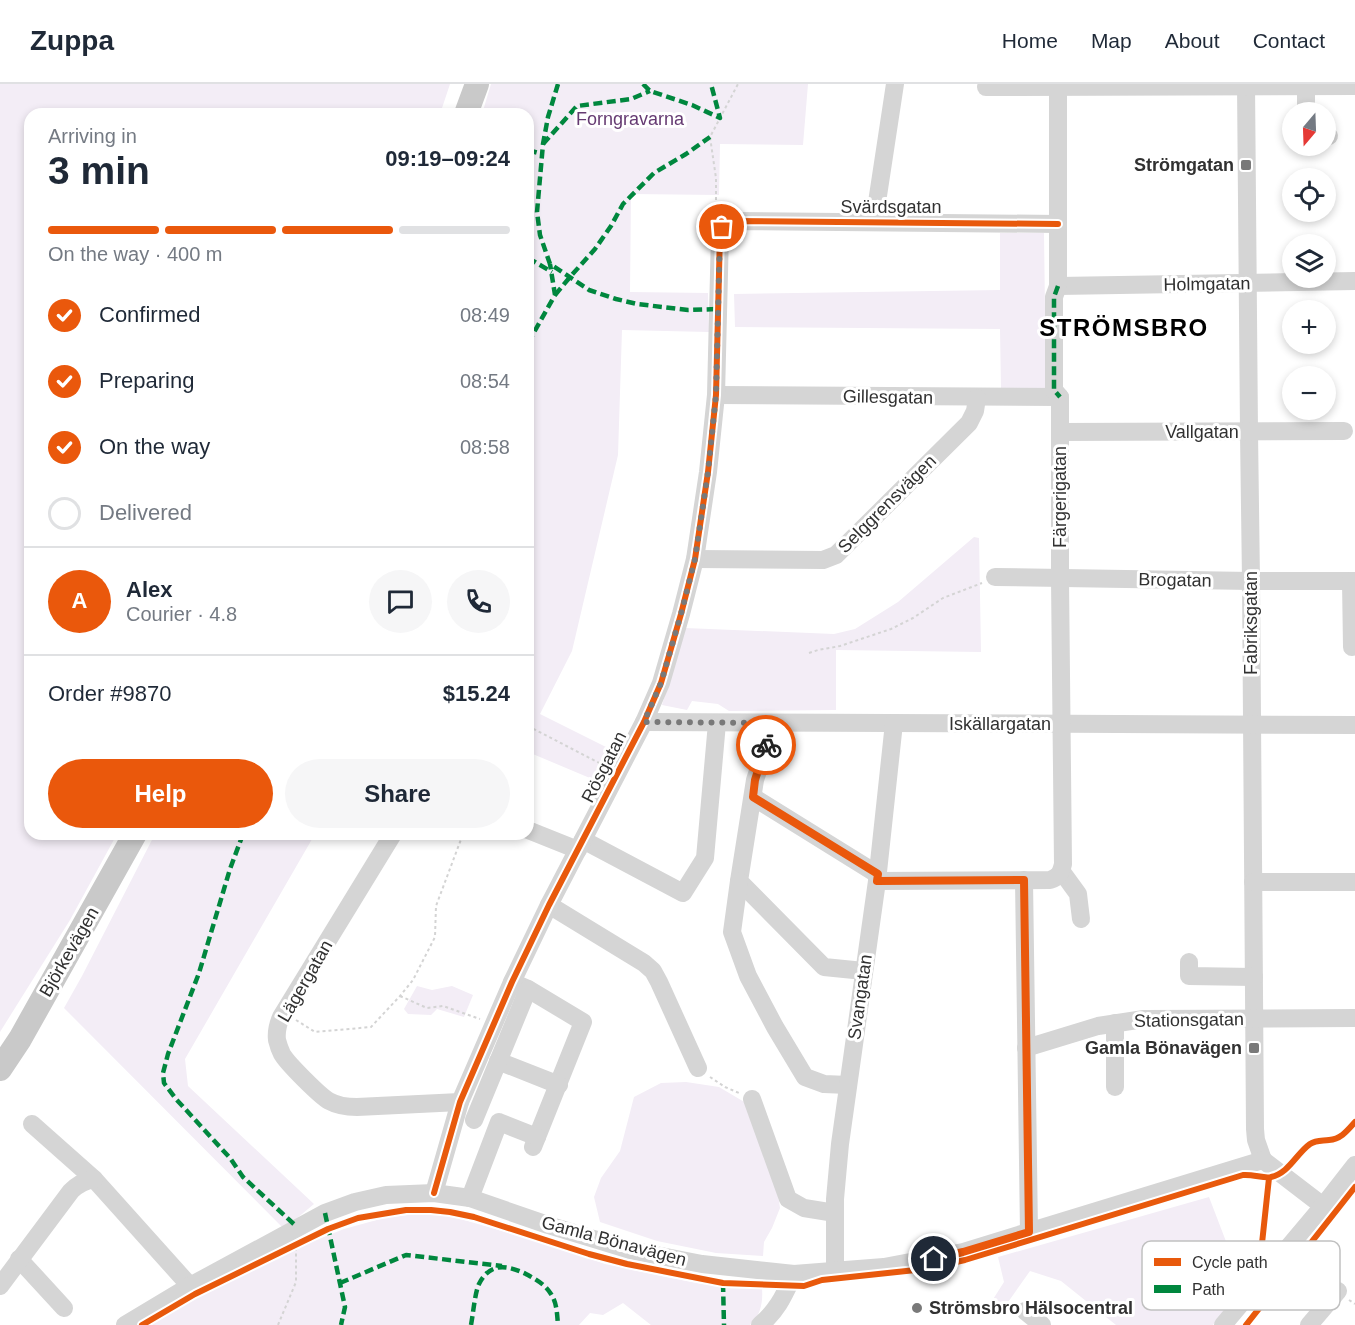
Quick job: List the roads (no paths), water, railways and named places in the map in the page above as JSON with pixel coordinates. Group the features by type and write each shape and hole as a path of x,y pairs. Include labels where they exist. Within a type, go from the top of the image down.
{"main road":[{"path":"468,108 477,84"},
{"name":"Björkevägen","path":"0,1070 132,840"}],"street":[{"path":"874,222 895,84"},
{"path":"986,87 1058,85 1355,86"},
{"name":"Färgerigatan","path":"1058,85 1059,286 1054,297 1054,390 1060,398 1062,872"},
{"name":"Fabriksgatan","path":"1246,85 1255,1130 1263,1160"},
{"path":"1306,86 1306,102"},
{"name":"Svärdsgatan","path":"724,225 735,221 1058,224"},
{"name":"Rösgatan","path":"434,1193 460,1102 494,1024 520,986 549,905 644,722 661,683 695,559 708,472 716,395 720,233 724,225"},
{"name":"Holmgatan","path":"1059,286 1355,281"},
{"name":"Gillesgatan","path":"716,395 1060,398"},
{"name":"Selggrensvägen","path":"695,559 829,559 836,555 969,423 975,411 977,398"},
{"name":"Vallgatan","path":"1060,432 1344,431"},
{"name":"Brogatan","path":"995,577 1353,581"},
{"path":"1352,647 1353,581"},
{"name":"Iskällargatan","path":"644,722 1355,726"},
{"path":"534,832 581,845 683,893 705,858 717,723"},
{"path":"774,723 758,770 732,932 748,976 806,1077 824,1084 848,1085"},
{"name":"Svangatan","path":"835,1272 835,1213 840,1144 877,878 894,723"},
{"path":"753,797 877,878 1050,880 1062,872 1078,894 1081,919"},
{"name":"Lägergatan","path":"389,840 284,1013 278,1025 277,1041 282,1054 324,1097 346,1107 460,1102"},
{"path":"1024,880 1029,1232"},
{"path":"739,881 824,967 864,971"},
{"path":"1253,882 1355,882"},
{"path":"549,905 644,963 653,971 698,1068"},
{"path":"1189,962 1189,976 1254,977"},
{"path":"470,1198 499,1122 535,1142 583,1022 520,986 498,1061 474,1120"},
{"name":"Stationsgatan","path":"1026,1048 1081,1030 1158,1018 1355,1018"},
{"path":"1115,1023 1115,1087"},
{"path":"498,1061 558,1085"},
{"path":"752,1099 788,1199 804,1208 835,1213"},
{"path":"32,1124 94,1179 190,1286"},
{"path":"1263,1160 1323,1206"},
{"name":"Gamla Bönavägen","path":"125,1325 190,1286 334,1209 386,1195 434,1193 470,1198 630,1250 702,1264 794,1274 884,1267 963,1252 1263,1160"},
{"path":"1295,1241 1355,1165"},
{"path":"0,1286 71,1191 78,1185 94,1179"},
{"path":"19,1259 64,1308"},
{"path":"760,1325 772,1315 778,1306 794,1274"},
{"path":"1227,1324 1238,1310"},
{"path":"1309,1325 1322,1310"},
{"path":"1025,1311 1042,1325"}],"place":[{"name":"Strömgatan","path":"1246,165"},
{"name":"Gamla Bönavägen","path":"1254,1048"},
{"name":"Strömsbro Hälsocentral","path":"917,1308"}],"district":[{"name":"STRÖMSBRO","path":"1124,328"}],"park label":[{"name":"Forngravarna","path":"630,119"}]}
